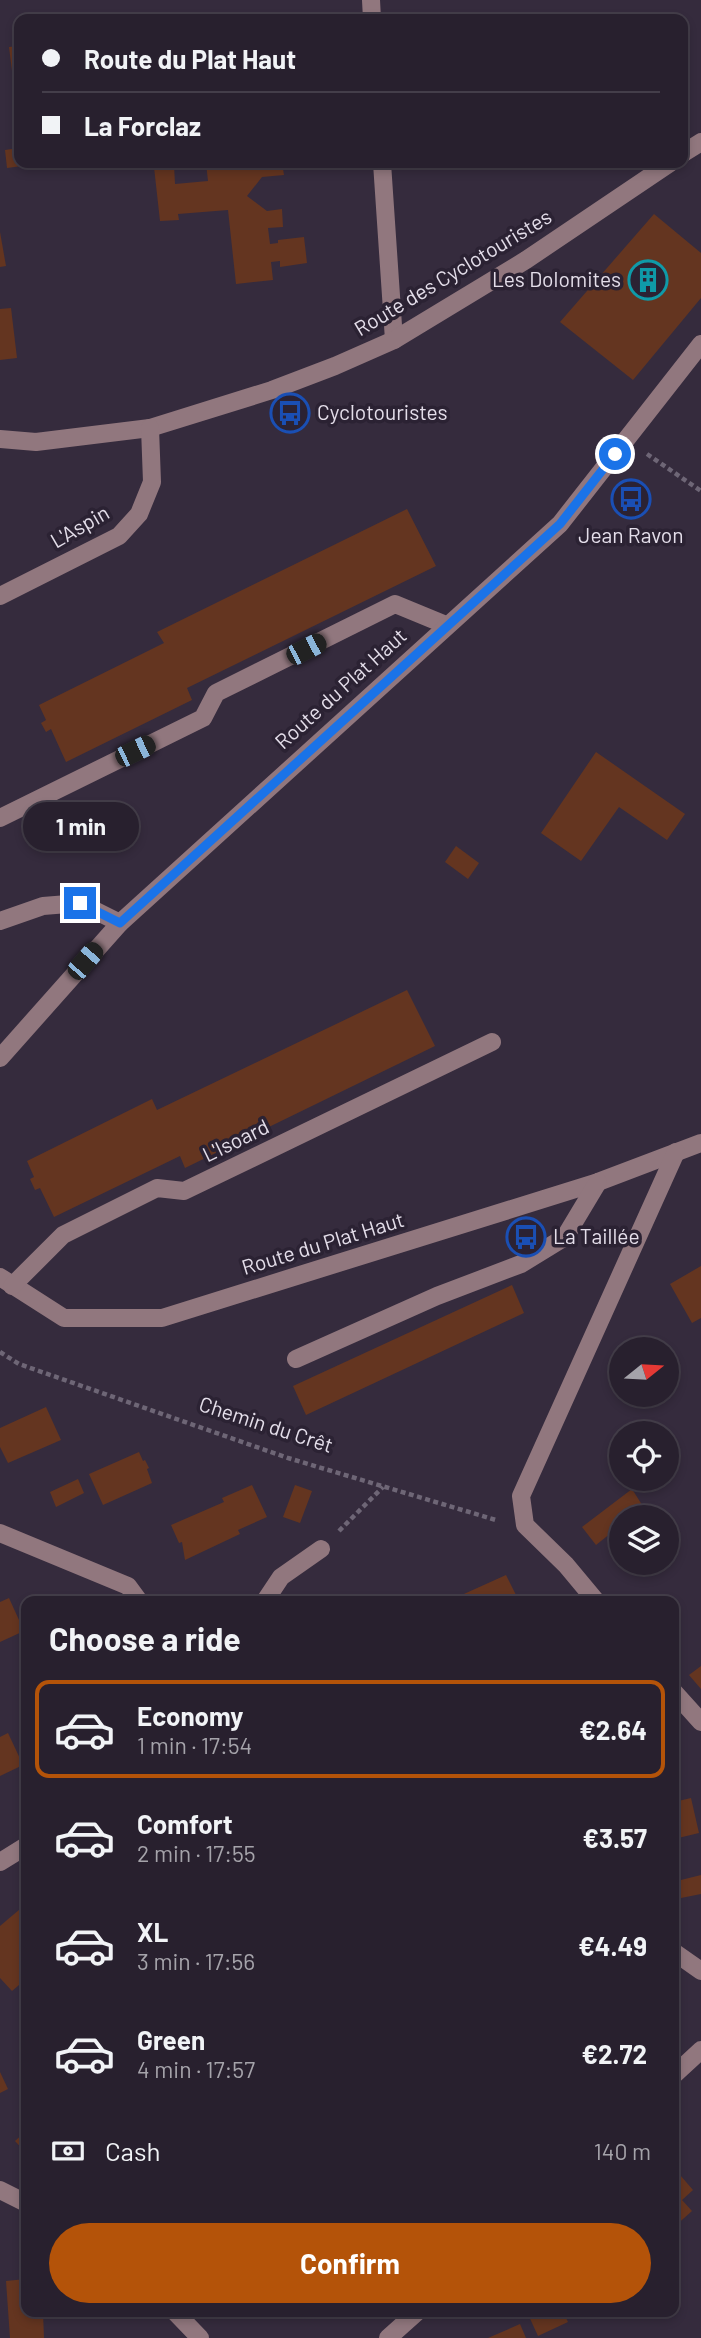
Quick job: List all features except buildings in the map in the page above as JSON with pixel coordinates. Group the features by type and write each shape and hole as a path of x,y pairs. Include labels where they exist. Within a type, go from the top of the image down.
{"street":[{"path":"382,168 394,340"},
{"name":"Route des Cyclotouristes","path":"0,439 36,442 150,428 272,390 335,366 394,340 526,260 663,168"},
{"name":"Route du Plat Haut","path":"0,1058 120,923 560,524 701,344"},
{"name":"L'Aspin","path":"0,596 119,536 139,514 152,482 150,428"},
{"path":"0,818 203,718 216,693 395,604 446,625"},
{"path":"0,921 43,906 80,903 120,923"},
{"name":"L'Isoard","path":"6,1282 63,1235 157,1188 184,1191 492,1042"},
{"name":"Route du Plat Haut","path":"6,1282 64,1318 162,1318 598,1182 701,1143"},
{"path":"592,1596 566,1565 525,1525 521,1496 676,1152"},
{"path":"296,1359 438,1296 521,1264 565,1237 598,1182"},
{"path":"0,1533 128,1586 135,1596"},
{"path":"268,1596 281,1577 321,1549"},
{"path":"679,1698 701,1722"},
{"path":"0,1863 21,1849"},
{"path":"679,1956 701,1971"},
{"path":"679,2070 701,2050"},
{"path":"0,2190 21,2200"},
{"path":"179,2317 200,2338"},
{"path":"388,2338 411,2317"}],"path":[{"path":"626,440 701,491"},
{"name":"Chemin du Crêt","path":"0,1352 19,1364 288,1458 489,1519 525,1525"},
{"path":"321,1549 383,1487"}],"place":[{"name":"Les Dolomites","path":"648,280"},
{"name":"Cyclotouristes","path":"290,413"},
{"name":"Jean Ravon","path":"631,499"},
{"name":"La Taillée","path":"526,1237"}],"route":[{"path":"80,903 120,923 560,524 615,454"}]}
